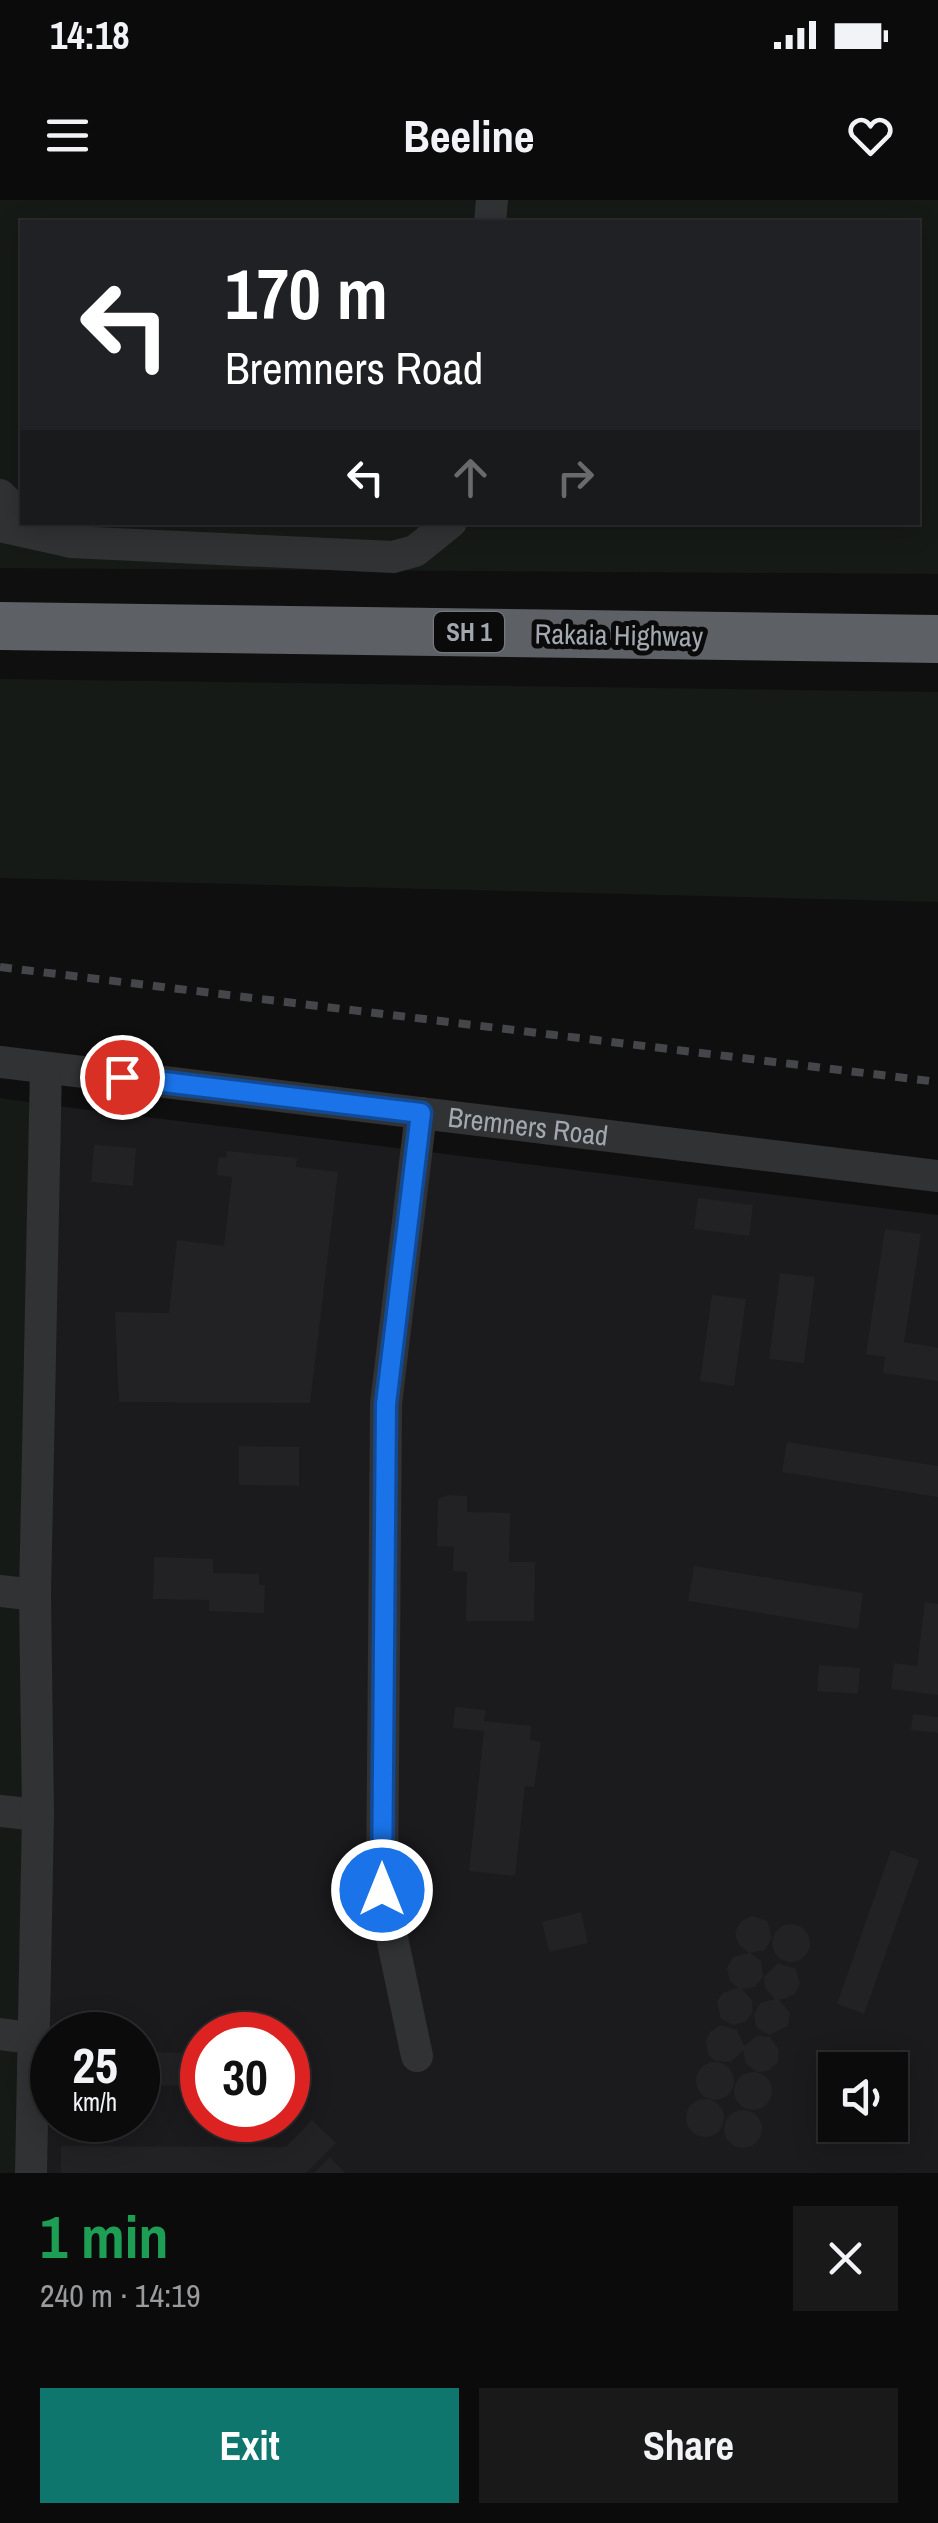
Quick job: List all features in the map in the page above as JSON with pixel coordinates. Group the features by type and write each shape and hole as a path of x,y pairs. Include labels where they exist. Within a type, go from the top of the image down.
{"highway":[{"name":"Rakaia Highway","path":"0,626 938,640"}],"street":[{"path":"0,495 20,514"},
{"path":"40,525 71,542"},
{"path":"0,526 71,542 393,557 415,551 446,525"},
{"name":"Bremners Road","path":"0,1062 938,1176"},
{"path":"31,2173 16,2036 38,1815 35,1595 46,1068"},
{"path":"417,2056 382,1890 382,1871 386,1404 421,1113"},
{"path":"0,1591 35,1595"},
{"path":"0,1811 38,1815"}],"shaded area":[{"path":"0,200 938,200 938,574 0,568"},
{"path":"0,679 938,692 938,902 0,878"},
{"path":"0,1098 57,1106 43,2012 30,2012 30,2142 40,2142 40,2173 0,2173"},
{"path":"57,1106 938,1215 938,2173 40,2173 40,2142 160,2142 160,2012 43,2012"}],"building":[{"path":"94,1145 136,1148 133,1186 91,1182"},
{"path":"227,1151 297,1158 296,1167 338,1172 310,1403 119,1402 115,1312 169,1313 177,1240 224,1246 232,1177 217,1175 219,1157 226,1158"},
{"path":"698,1198 753,1205 749,1236 694,1229"},
{"path":"885,1229 921,1234 904,1342 938,1348 938,1381 883,1373 885,1357 866,1354"},
{"path":"780,1273 815,1277 804,1363 769,1359"},
{"path":"712,1295 746,1299 734,1386 700,1381"},
{"path":"787,1442 938,1466 938,1497 782,1472"},
{"path":"239,1446 299,1447 299,1486 239,1485"},
{"path":"467,1496 467,1512 510,1513 509,1562 535,1562 534,1621 466,1621 467,1572 453,1571 454,1547 437,1546 438,1499"},
{"path":"154,1557 213,1559 213,1573 259,1574 259,1585 265,1585 264,1613 209,1611 209,1600 153,1599"},
{"path":"694,1566 863,1593 858,1629 688,1601"},
{"path":"925,1602 938,1604 938,1695 891,1689 894,1663 917,1666"},
{"path":"819,1665 860,1668 858,1694 817,1691"},
{"path":"455,1707 486,1710 484,1721 531,1726 530,1740 541,1742 534,1787 525,1786 515,1876 469,1871 484,1731 453,1728"},
{"path":"913,1714 938,1717 938,1733 911,1730"},
{"path":"891,1850 919,1860 864,2014 837,2004"},
{"path":"581,1912 588,1943 549,1952 542,1922"},
{"path":"752,1916 767,1921 772,1938 765,1950 750,1953 761,1961 763,1977 755,1987 742,1989 752,2000 753,2012 745,2022 733,2025 721,2019 717,2002 723,1993 738,1988 730,1981 727,1968 733,1957 749,1953 739,1945 735,1933 741,1921"},
{"path":"791,1924 804,1930 810,1943 804,1956 791,1962 778,1956 772,1943 778,1930"},
{"path":"778,1963 796,1969 800,1984 794,1995 779,2000 790,2013 788,2026 769,2035 756,2027 754,2014 760,2003 775,1999 765,1988 764,1977"},
{"path":"721,2025 737,2030 744,2046 757,2036 770,2037 779,2050 778,2062 768,2071 757,2072 746,2064 743,2050 731,2062 715,2061 708,2054 706,2041 710,2032"},
{"path":"160,2052 180,2053 180,2086 160,2085"},
{"path":"715,2062 728,2068 734,2081 728,2094 715,2100 702,2094 696,2081 702,2068"},
{"path":"753,2072 767,2077 772,2091 767,2105 753,2110 739,2105 734,2091 739,2077"},
{"path":"705,2099 718,2105 724,2118 718,2131 705,2137 692,2131 686,2118 692,2105"},
{"path":"743,2110 756,2116 762,2129 756,2142 743,2148 730,2142 724,2129 730,2116"},
{"path":"310,2122 336,2143 306,2173 61,2173 61,2146 286,2147 291,2142 310,2142"},
{"path":"330,2157 345,2173 314,2173"}],"railway":[{"path":"0,967 938,1082"}],"route":[{"path":"122,1077 421,1113 386,1404 382,1890"}]}
